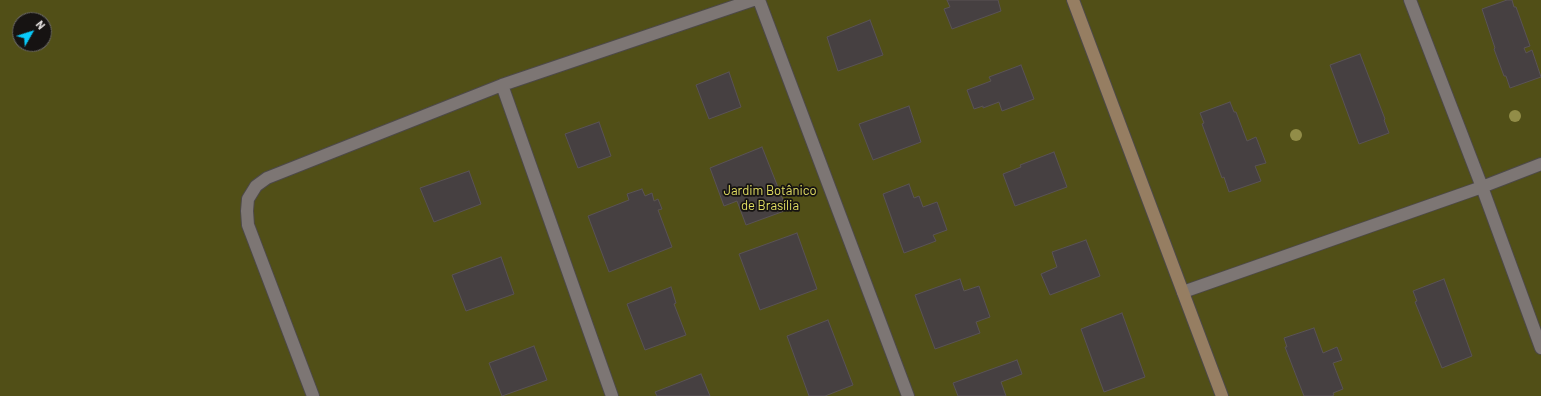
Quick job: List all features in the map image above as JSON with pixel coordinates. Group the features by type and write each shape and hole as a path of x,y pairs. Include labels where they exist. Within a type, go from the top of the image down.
{"street":[{"path":"313,396 248,225 248,199 256,186 267,178 502,85 753,0"},
{"path":"759,0 908,396"},
{"path":"1073,0 1222,396"},
{"path":"1410,0 1482,187 1541,348"},
{"path":"502,85 612,396"},
{"path":"1183,292 1482,187 1541,164"}],"green space":[{"name":"Jardim Botânico de Brasília","path":"0,0 1541,0 1541,396 0,396"}],"building":[{"path":"947,0 998,0 1001,11 952,29 944,9 950,7"},
{"path":"1507,0 1512,0 1514,7 1516,7 1530,46 1524,48 1526,53 1532,50 1541,77 1510,88 1494,49 1495,48 1482,9"},
{"path":"870,20 883,55 838,71 827,37"},
{"path":"1360,54 1389,133 1359,144 1330,65"},
{"path":"1021,65 1034,99 1002,111 999,102 983,108 983,106 974,109 967,90 991,81 989,77"},
{"path":"729,72 741,107 709,119 696,85"},
{"path":"1230,102 1234,112 1236,112 1247,141 1256,137 1266,163 1255,166 1261,181 1229,192 1224,177 1222,178 1202,124 1204,123 1200,113"},
{"path":"909,106 921,142 873,160 859,124"},
{"path":"599,122 611,156 578,168 565,134"},
{"path":"762,147 787,210 746,225 737,201 724,206 710,168"},
{"path":"1054,152 1067,187 1015,206 1003,174 1021,167 1020,165"},
{"path":"469,171 481,204 434,222 420,188"},
{"path":"909,184 914,198 919,196 923,207 937,202 947,230 933,235 936,241 904,253 883,194"},
{"path":"642,189 645,196 652,193 654,201 658,199 662,209 658,210 672,247 609,272 588,216 629,200 627,194"},
{"path":"797,233 817,289 760,310 739,254"},
{"path":"1086,240 1100,276 1050,295 1041,274 1057,267 1052,252"},
{"path":"501,257 514,294 466,311 452,275"},
{"path":"960,279 964,291 979,286 990,317 976,322 980,333 935,349 915,295"},
{"path":"1444,279 1472,356 1442,368 1415,302 1417,301 1413,291"},
{"path":"671,287 676,303 674,304 686,335 645,350 627,304"},
{"path":"1122,313 1145,377 1104,392 1081,329"},
{"path":"828,320 853,385 825,396 809,396 787,336"},
{"path":"1314,328 1323,353 1337,347 1342,360 1333,363 1343,389 1333,393 1334,395 1332,396 1304,396 1285,347 1287,347 1284,338"},
{"path":"534,346 547,380 502,396 489,363"},
{"path":"1017,360 1022,374 1001,382 1006,396 958,396 953,383"},
{"path":"701,374 710,396 657,396 655,392"}]}
